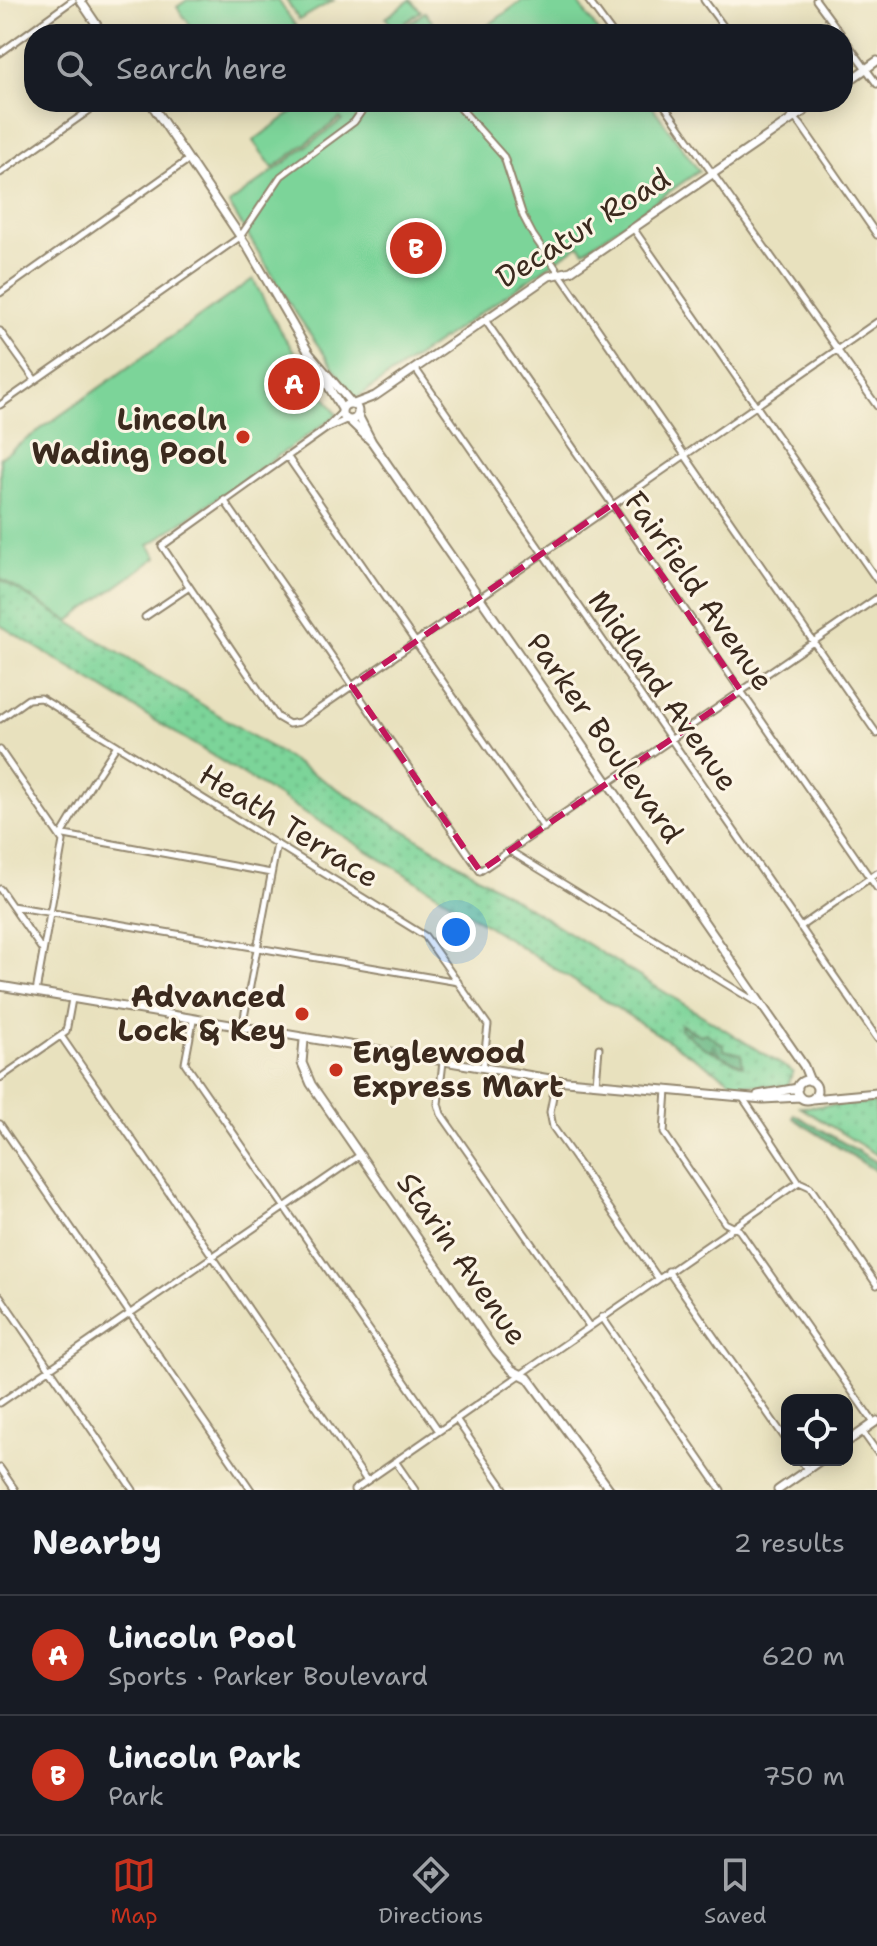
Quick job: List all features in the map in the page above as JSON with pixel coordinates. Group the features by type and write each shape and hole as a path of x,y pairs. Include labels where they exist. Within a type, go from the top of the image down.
{"street":[{"path":"40,24 73,0"},
{"path":"80,0 96,24"},
{"path":"588,0 606,24"},
{"path":"704,0 722,24"},
{"path":"816,0 833,24"},
{"path":"0,53 24,36"},
{"path":"853,51 877,84"},
{"path":"853,78 877,61"},
{"path":"0,173 87,112"},
{"name":"Parker Boulevard","path":"157,112 240,237 345,415 372,442"},
{"path":"0,405 240,237 281,176 354,122 361,112"},
{"path":"461,112 500,150 527,225 877,734"},
{"path":"669,112 877,406"},
{"path":"788,112 877,235"},
{"name":"Decatur Road","path":"356,409 549,276 571,271 802,112"},
{"path":"0,293 188,160"},
{"path":"633,228 877,580"},
{"name":"Fairfield Avenue","path":"485,320 877,888"},
{"path":"356,409 164,542 164,553 284,722 300,722 877,322"},
{"path":"0,331 35,380"},
{"name":"Parker Boulevard","path":"318,367 356,409 372,442 813,1083"},
{"name":"Midland Avenue","path":"415,368 877,1038"},
{"path":"345,415 356,409"},
{"path":"287,456 544,828"},
{"path":"224,500 480,871 877,598"},
{"path":"145,617 188,588"},
{"name":"Heath Terrace","path":"0,719 36,697 425,936 489,1029 483,1068"},
{"path":"59,834 117,745"},
{"path":"0,750 63,841 36,992"},
{"path":"59,834 271,873"},
{"path":"242,1029 277,844"},
{"path":"510,851 760,1005"},
{"path":"800,927 877,873"},
{"path":"0,889 43,951"},
{"path":"12,906 459,982"},
{"path":"0,986 304,1040 596,1085 758,1095 767,1099 813,1083"},
{"path":"0,1078 66,1032 72,999"},
{"path":"193,1021 185,1063 439,1431"},
{"path":"61,1036 367,1481"},
{"name":"Starin Avenue","path":"304,1040 302,1063 305,1074 360,1155 496,1352 512,1370 528,1378 610,1490"},
{"path":"596,1085 599,1048"},
{"path":"443,1062 438,1104 441,1114 589,1326"},
{"path":"799,1062 799,1090"},
{"path":"556,1080 550,1112 553,1127 658,1278"},
{"path":"813,1083 835,1095"},
{"path":"812,1099 816,1094 813,1083"},
{"path":"667,1089 664,1133 725,1223 739,1230 876,1422 853,1438"},
{"path":"799,1090 812,1099 877,1093"},
{"path":"740,1094 799,1182 810,1187 877,1285"},
{"path":"0,1124 251,1490"},
{"path":"0,1403 360,1155"},
{"path":"354,1490 799,1182"},
{"path":"868,1273 877,1266"},
{"path":"668,1271 781,1432"},
{"path":"0,1296 133,1490"},
{"path":"602,1317 721,1490"},
{"path":"456,1419 505,1490"},
{"path":"862,1431 877,1452"},
{"path":"395,1461 415,1490"},
{"path":"778,1490 812,1466"},
{"path":"0,1468 15,1490"}],"highlighted area":[{"path":"613,504 741,691 480,871 352,686"}],"green space":[{"path":"187,0 278,0 294,24 189,24 177,7"},
{"path":"286,0 334,0 299,20"},
{"path":"410,0 421,11 403,24 390,24 386,18"},
{"path":"523,0 576,0 593,24 490,24"},
{"path":"425,12 434,24 409,24"},
{"path":"292,112 656,112 699,171 584,251 579,245 355,399 291,306 229,204 342,120 340,118 273,168 253,141"},
{"path":"253,279 279,329 337,415 149,545 157,557 69,621 0,578 0,458"},
{"path":"0,579 793,1072 787,1087 736,1084 452,903 0,625"},
{"path":"680,1024 700,1035 706,1033 724,1046 724,1050 741,1054 743,1066 703,1047 680,1029"},
{"path":"875,1103 877,1155 800,1107"},
{"path":"794,1114 877,1162 877,1172 793,1118"}],"water":[{"path":"298,374 311,394 300,401 294,393 278,405 270,393"}],"place":[{"name":"Lincoln Park","path":"416,248"},
{"name":"Lincoln Pool","path":"294,384"},
{"name":"Lincoln Wading Pool","path":"243,437"},
{"name":"Advanced Lock & Key","path":"302,1014"},
{"name":"Englewood Express Mart","path":"336,1070"}]}
